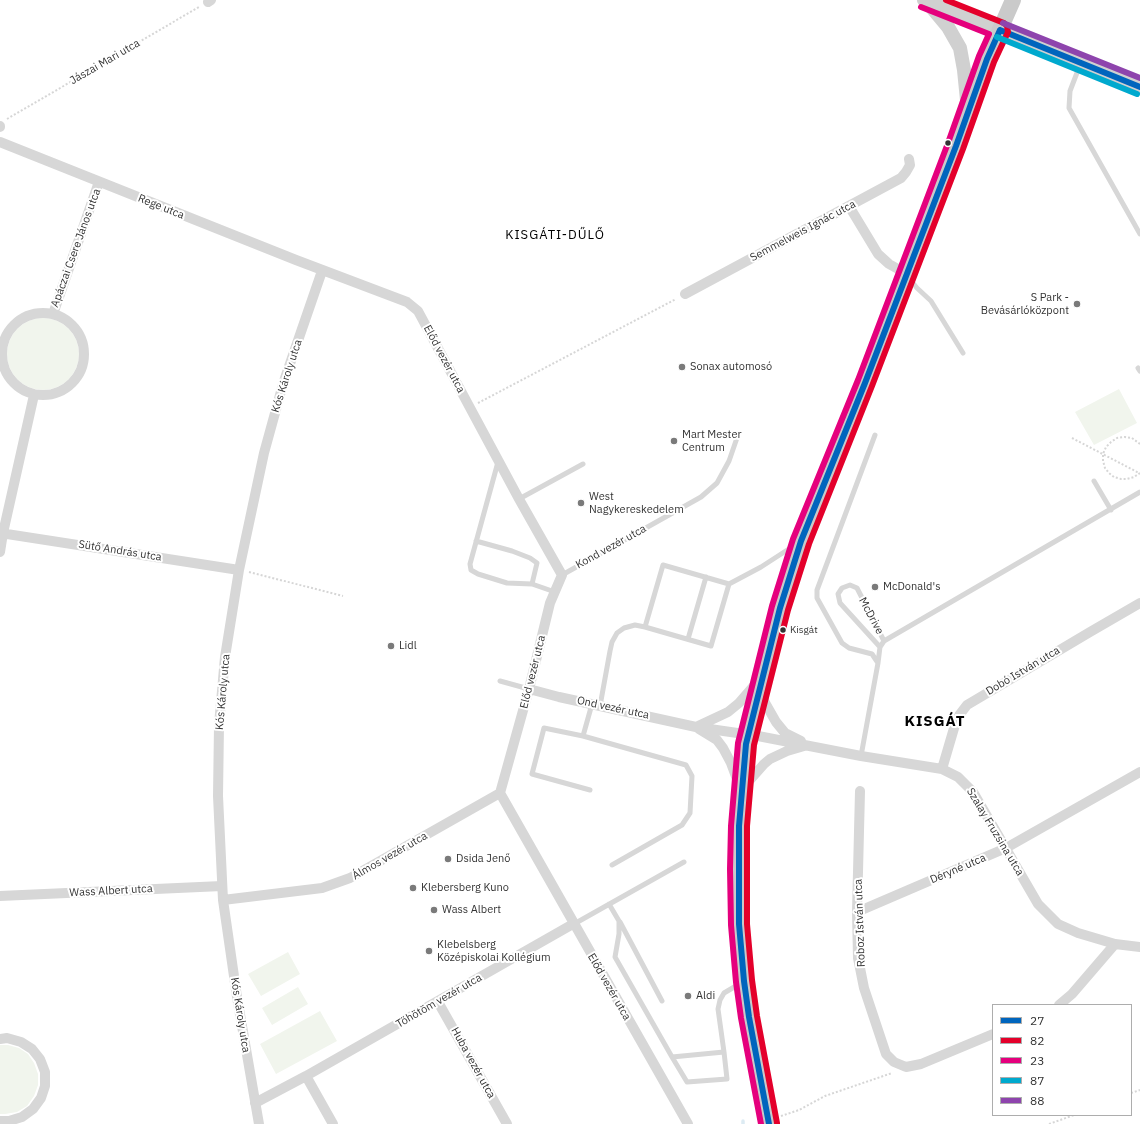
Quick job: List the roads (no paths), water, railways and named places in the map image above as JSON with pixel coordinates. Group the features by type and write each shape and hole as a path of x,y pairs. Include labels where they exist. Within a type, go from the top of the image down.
{"main road":[{"path":"772,1121 749,1017 739,924 738,877 741,790 746,744 780,608 800,541 865,383 959,137 987,59 1013,0"},
{"path":"925,1 1140,87"},
{"path":"925,1 948,27 960,48 968,110"}],"street":[{"name":"Rege utca","path":"0,142 322,270"},
{"name":"Semmelweis Ignác utca","path":"685,294 901,178 910,165 909,158"},
{"name":"Apáczai Csere János utca","path":"53,314 99,182"},
{"path":"849,206 878,254 889,264 907,274"},
{"name":"Előd vezér utca","path":"322,270 407,302 418,311 518,499 562,574 550,603 530,688 500,793 573,924 688,1124"},
{"name":"Kós Károly utca","path":"259,1124 237,997 223,900 218,796 219,725 225,657 239,570 264,453 283,384 322,270"},
{"name":"Apáczai Csere János utca","path":"38,313 53,314 66,320 77,330 83,343 85,358 81,373 72,385 59,393 45,396 34,395 18,388 8,377 2,364 1,350 5,336 13,325 25,317 38,313"},
{"path":"0,552 1,533 34,395"},
{"name":"Sütő András utca","path":"1,533 239,570"},
{"name":"Dobó István utca","path":"942,769 957,718 967,705 1140,603"},
{"path":"696,727 728,712 739,703 762,676"},
{"name":"Szalay Fruzsina utca","path":"762,676 764,701 776,722 785,733 808,745"},
{"name":"Ond vezér utca","path":"530,688 596,705 696,727 749,735"},
{"name":"Ond vezér utca","path":"696,727 717,740 723,748 731,763 741,790"},
{"name":"Szalay Fruzsina utca","path":"749,735 861,756 942,769 958,777 973,792 1038,904 1058,924 1078,933 1115,944 1140,947"},
{"name":"Szalay Fruzsina utca","path":"741,790 770,759 787,751 808,745"},
{"name":"Déryné utca","path":"857,912 1006,848 1140,772"},
{"name":"Roboz István utca","path":"860,791 857,912 858,958 864,988 886,1054 894,1062 906,1067 921,1064 992,1034"},
{"name":"Álmos vezér utca","path":"223,900 322,888 350,878 500,793"},
{"name":"Wass Albert utca","path":"0,896 222,886"},
{"name":"Töhötöm vezér utca","path":"255,1103 438,1002 573,924"},
{"path":"1060,1004 1072,994 1115,944"},
{"name":"Huba vezér utca","path":"438,1002 507,1124"},
{"path":"0,1039 7,1038 20,1042 32,1049 40,1059 45,1072 45,1086 41,1098 37,1104 22,1117 6,1122"},
{"path":"306,1076 333,1124"}],"lane":[{"path":"1081,64 1070,91 1069,108 1140,234"},
{"path":"907,274 917,288 931,301 963,354"},
{"path":"875,435 817,590 817,598 842,643 849,648 872,654 878,663"},
{"name":"Kond vezér utca","path":"562,574 701,498 717,483 729,461 738,436"},
{"path":"498,462 470,564 471,570 478,574 508,583 532,584 555,592"},
{"path":"518,499 583,464"},
{"path":"1094,481 1111,510"},
{"path":"861,756 880,647 884,641 1140,492"},
{"path":"476,541 512,551 538,563 532,584"},
{"path":"645,627 663,565 729,584 761,567 800,541"},
{"path":"688,639 706,577"},
{"path":"584,736 596,705 612,642 617,634 624,628 635,626 645,627 711,646 729,584"},
{"name":"McDrive","path":"880,647 840,603 838,594 842,588 850,585 856,588 884,641"},
{"path":"500,681 530,688"},
{"path":"590,790 532,774 544,728 584,736 686,765 692,776 690,813 682,825 612,865"},
{"name":"Töhötöm vezér utca","path":"573,924 684,862"},
{"path":"609,904 662,1001"},
{"path":"619,921 619,934 615,957 687,1082 727,1079 718,1009 720,1000 724,993 730,988 744,981"},
{"path":"672,1057 724,1052"}],"place":[{"name":"S Park - Bevásárlóközpont","path":"1077,304"},
{"name":"Sonax automosó","path":"682,367"},
{"name":"Mart Mester Centrum","path":"674,441"},
{"name":"West Nagykereskedelem","path":"581,503"},
{"name":"McDonald's","path":"875,587"},
{"name":"Kisgát","path":"783,630"},
{"name":"Lidl","path":"391,646"},
{"name":"Dsida Jenő","path":"448,859"},
{"name":"Klebersberg Kuno","path":"413,888"},
{"name":"Wass Albert","path":"434,910"},
{"name":"Klebelsberg Középiskolai Kollégium","path":"429,951"},
{"name":"Aldi","path":"688,996"}],"district":[{"name":"KISGÁTI-DŰLŐ","path":"555,235"},
{"name":"KISGÁT","path":"935,722"}]}
